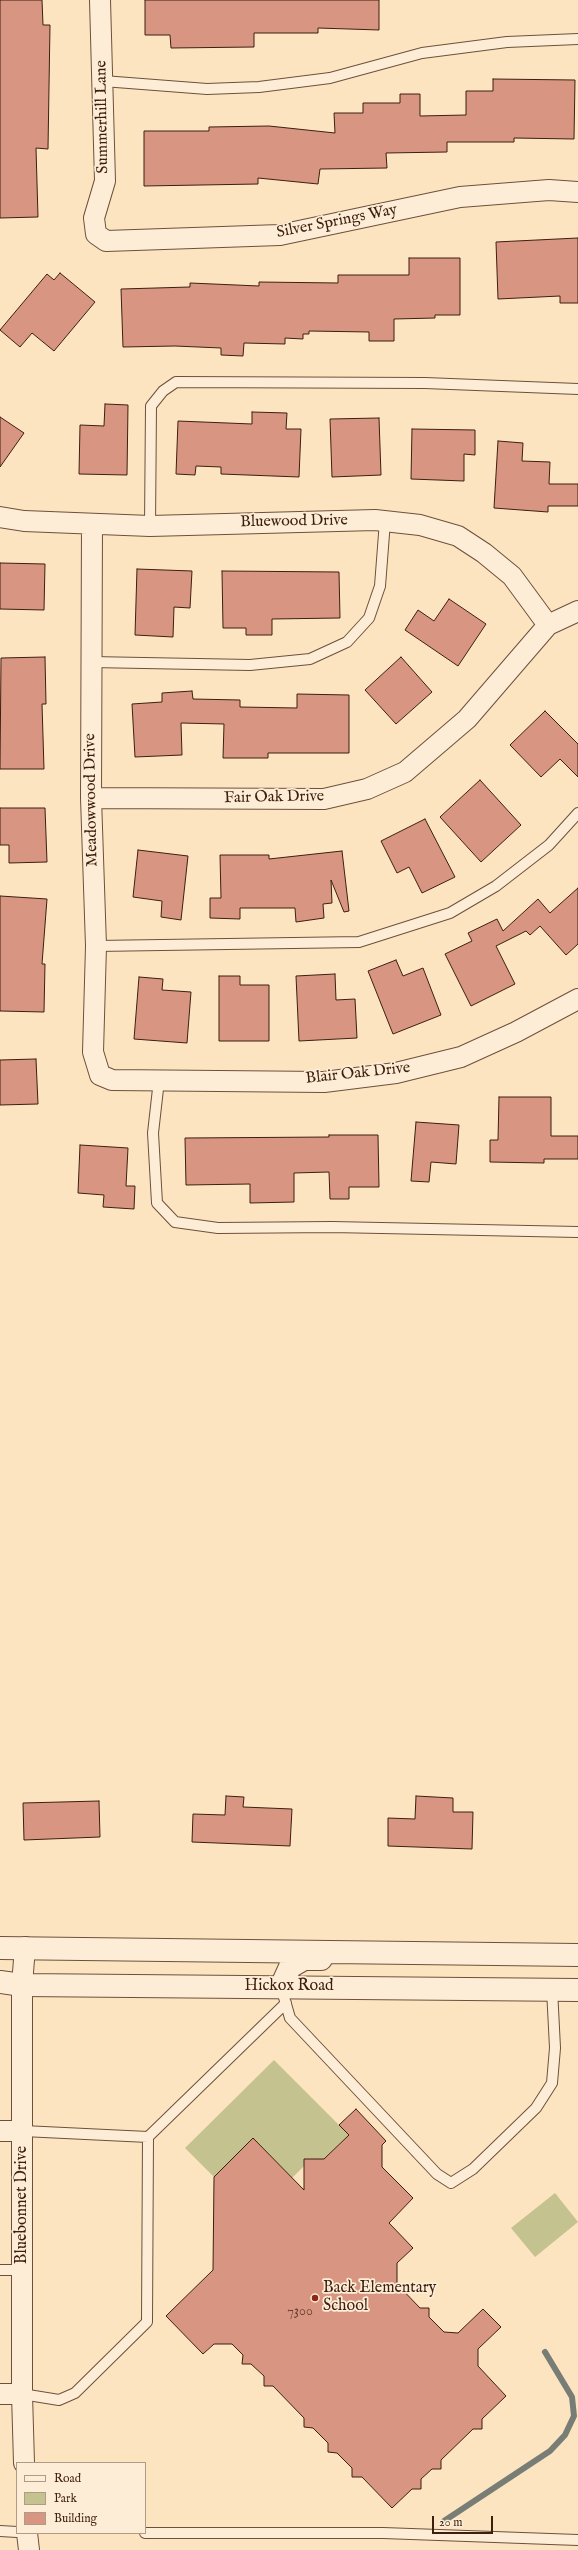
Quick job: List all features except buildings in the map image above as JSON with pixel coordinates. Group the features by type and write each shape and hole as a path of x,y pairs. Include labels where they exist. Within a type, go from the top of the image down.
{"street":[{"name":"Summerhill Lane","path":"96,234 94,218 105,181 100,0"},
{"name":"Silver Springs Way","path":"96,234 106,241 280,235 460,197 549,190 578,192"},
{"name":"Bluewood Drive","path":"0,517 24,521 150,526 184,523 385,521 420,525 458,536 484,553 512,576 548,625"},
{"name":"Meadowwood Drive","path":"92,524 90,662 91,798 96,946 93,1052 100,1075"},
{"name":"Fair Oak Drive","path":"91,798 324,799 367,789 405,772 468,719 548,625 578,610"},
{"name":"Blair Oak Drive","path":"100,1075 112,1080 324,1082 396,1073 461,1057 516,1032 578,999"},
{"path":"0,1948 24,1947 578,1955"},
{"name":"Bluebonnet Drive","path":"24,1947 22,1985 22,2394 24,2462"},
{"path":"283,1995 290,1967 304,1959 484,1962 499,1953"},
{"path":"551,1954 552,1989"},
{"name":"Hickox Road","path":"0,1982 22,1985 283,1995 552,1989 578,1990"},
{"path":"0,2130 23,2131"},
{"path":"0,2394 22,2394"},
{"path":"27,2534 29,2550"}],"lane":[{"path":"103,81 207,89 259,87 330,78 422,53 507,42 578,39"},
{"path":"150,526 151,406 163,391 176,382 425,383 578,389"},
{"path":"90,662 250,665 310,659 347,642 369,618 380,586 385,521"},
{"path":"96,946 359,942 450,913 496,886 549,845 578,813"},
{"path":"159,1080 153,1133 157,1203 175,1222 218,1228 332,1227 578,1232"},
{"path":"22,2394 58,2400 75,2393 147,2322 148,2137 283,1995 290,2018 437,2174 451,2183 473,2169 536,2108 552,2083 555,2048 552,1989"},
{"path":"23,2131 148,2137"},
{"path":"0,2270 22,2270"},
{"path":"0,2531 16,2532"},
{"path":"146,2533 383,2533 578,2540"}],"green space":[{"path":"274,2060 349,2135 324,2159 304,2159 304,2166 292,2178 253,2138 214,2177 185,2148"},
{"path":"555,2193 578,2222 535,2257 511,2228"}],"waterway":[{"path":"444,2521 550,2451 565,2435 574,2416 572,2397 545,2352"}],"place":[{"name":"Back Elementary School","path":"315,2298"}]}
